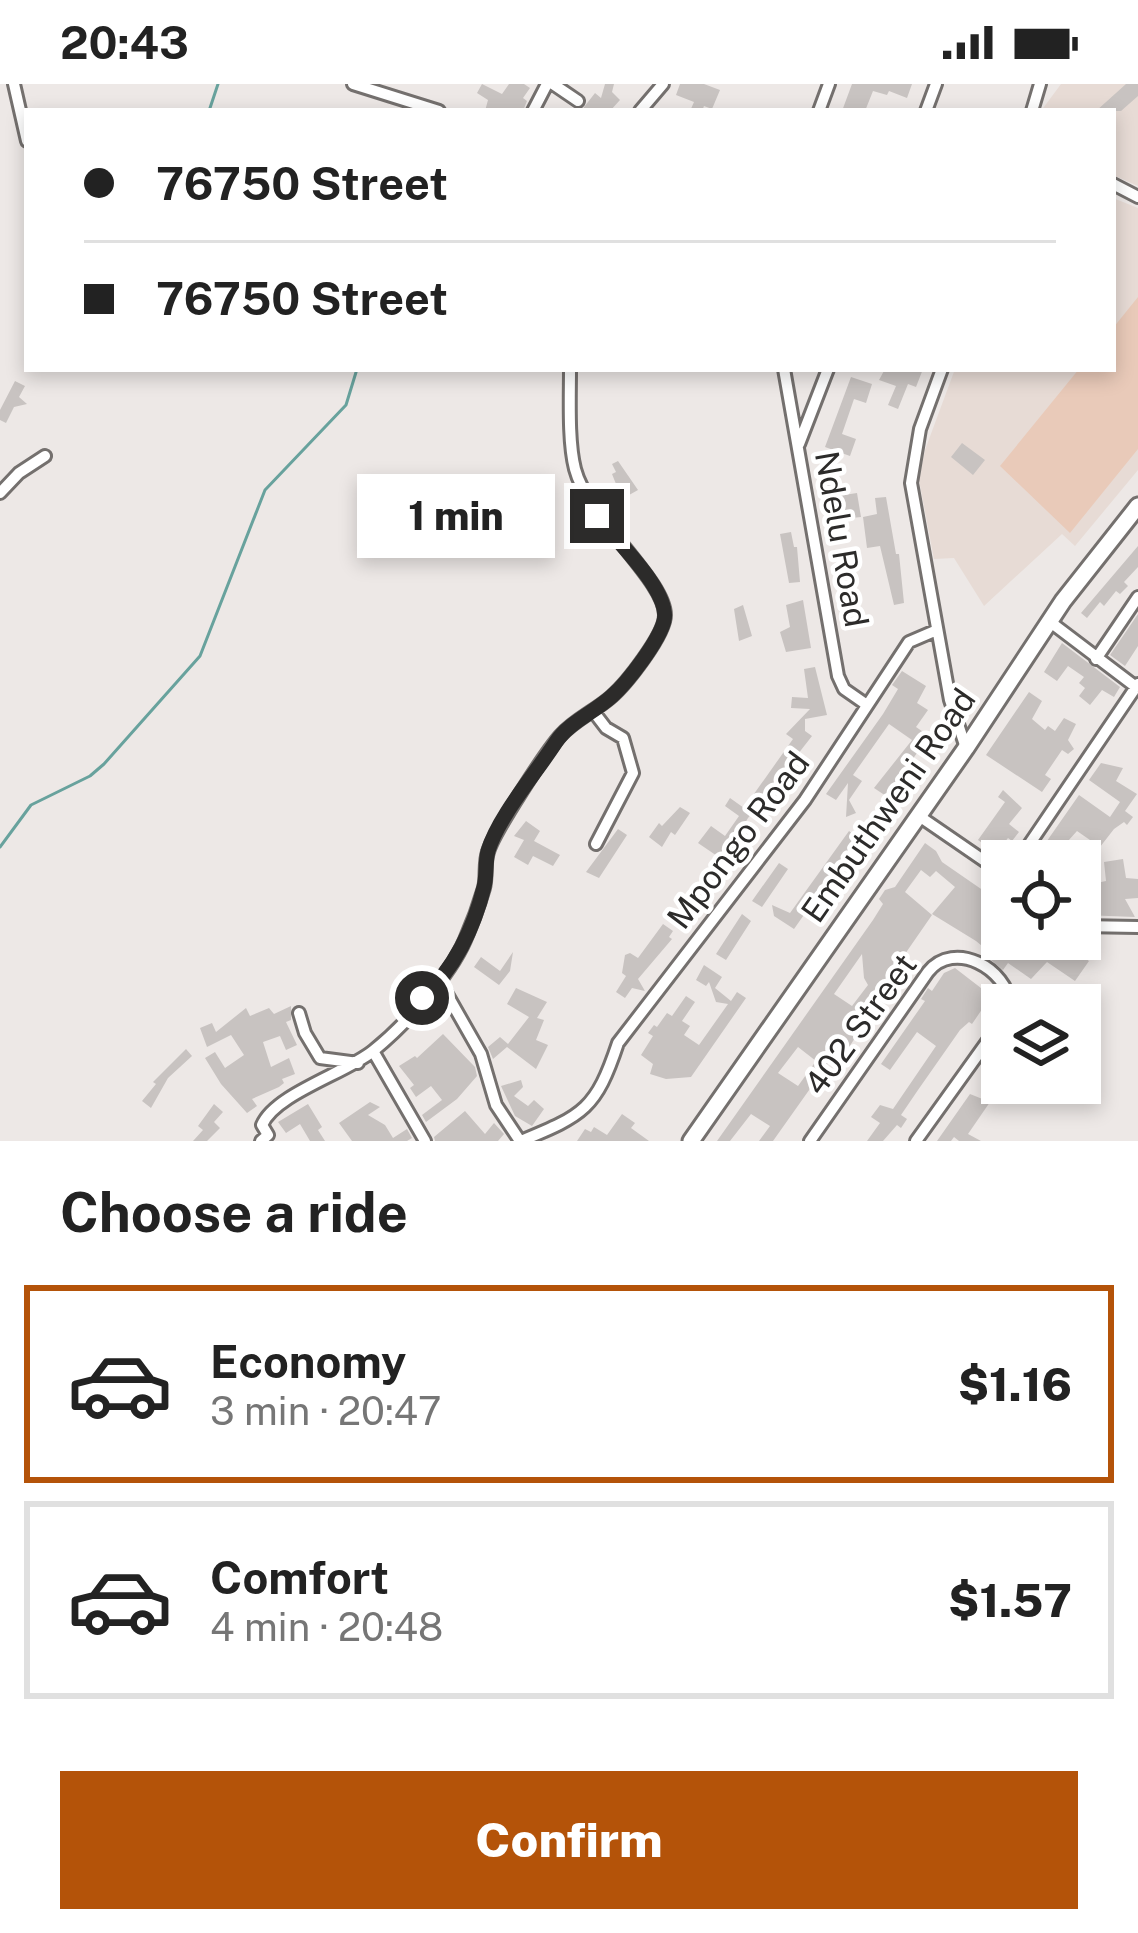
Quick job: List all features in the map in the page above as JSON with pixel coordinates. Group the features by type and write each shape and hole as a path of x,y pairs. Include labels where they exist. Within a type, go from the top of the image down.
{"street":[{"path":"14,84 24,128"},
{"path":"352,84 429,108"},
{"path":"550,84 578,101"},
{"path":"642,108 662,84"},
{"path":"268,1139 262,1125 272,1108 333,1072 358,1063 410,1018 440,982 464,941 484,889 488,853 500,826 558,739 614,695 649,651 665,616 654,584 597,516 574,468 570,372"},
{"name":"Ndelu Road","path":"785,372 838,676 844,689 867,705"},
{"path":"799,444 827,372"},
{"path":"941,372 920,428 911,483 950,700 966,748"},
{"path":"0,493 45,456"},
{"name":"Embuthweni Road","path":"691,1141 1049,622 1138,506"},
{"path":"1096,659 1138,597"},
{"path":"1032,840 1137,688 1049,622"},
{"name":"Mpongo Road","path":"521,1141 579,1116 596,1097 619,1043 805,800 909,642 938,630"},
{"path":"592,711 606,728 623,738 633,773 596,844"},
{"path":"919,816 981,859"},
{"path":"1101,926 1138,927"},
{"name":"402 Street","path":"810,1141 942,958 963,956 1002,984"},
{"path":"440,982 481,1054 496,1105 521,1141"},
{"path":"299,1012 320,1058 358,1063"},
{"path":"373,1051 425,1141"},
{"path":"916,1141 981,1051"}],"shaded area":[{"path":"1061,84 1138,84 1138,186 1116,176 1116,108 1043,108"},
{"path":"1116,199 1138,208 1138,470 1075,546 1062,534 984,606 954,558 934,559 919,480 954,372 1116,372"},
{"path":"1138,297 1138,449 1070,533 1000,466 1077,372 1116,372 1116,324"}],"building":[{"path":"482,84 502,94 509,84 530,88 523,98 527,101 524,108 486,108 488,100 477,93"},
{"path":"605,84 614,84 612,92 620,100 613,108 583,108 595,93 601,98"},
{"path":"680,84 720,90 712,108 691,108 694,102 676,95"},
{"path":"852,84 912,84 907,98 873,91 866,108 843,108"},
{"path":"1126,84 1138,84 1138,96 1121,111 1099,108"},
{"path":"883,372 922,372 916,387 908,384 898,409 888,405 896,386 879,380"},
{"path":"851,377 872,384 866,403 854,399 842,434 856,439 850,456 825,447"},
{"path":"15,381 25,386 19,397 27,404 14,407 6,423 0,420 0,410"},
{"path":"962,443 985,460 973,475 951,457"},
{"path":"618,461 638,490 622,499 612,474 616,472 612,464"},
{"path":"836,470 844,495 857,493 861,517 833,520 824,472"},
{"path":"886,497 904,603 894,605 880,546 867,548 863,517 877,514 875,498"},
{"path":"791,532 800,582 789,583 780,534"},
{"path":"1138,546 1138,567 1124,582 1128,586 1120,594 1116,591 1104,606 1100,602 1087,618 1081,613"},
{"path":"803,600 811,648 786,652 780,632 790,627 786,605"},
{"path":"743,605 752,636 739,641 734,609"},
{"path":"1138,614 1138,646 1125,666 1110,655"},
{"path":"1062,643 1120,687 1114,697 1102,690 1090,705 1079,696 1085,688 1079,683 1084,677 1068,666 1057,681 1044,672"},
{"path":"815,667 827,715 805,719 805,731 812,736 773,786 777,789 772,796 748,818 723,860 698,843 711,826 725,836 739,816 725,806 730,798 744,808 793,739 786,734 810,709 791,708 792,697 808,698 804,669"},
{"path":"902,671 926,686 917,703 928,710 916,727 929,736 905,770 912,775 886,796 874,788 912,740 889,724 853,775 862,781 849,800 856,813 846,817 848,783 836,800 826,794 883,714 898,689 892,685"},
{"path":"1029,692 1042,701 1032,719 1045,730 1048,726 1055,731 1064,718 1076,724 1068,740 1074,749 1068,754 1062,750 1045,775 1051,779 1042,792 986,755"},
{"path":"1101,763 1123,768 1116,781 1137,794 1125,811 1133,817 1114,829 1101,846 1101,840 1090,840 1077,831 1069,840 1048,840 1079,795 1110,817 1120,802 1089,780"},
{"path":"1003,790 1022,808 1009,824 1019,832 1013,840 981,842 978,840 1005,802 998,797"},
{"path":"680,807 690,813 662,847 649,837"},
{"path":"526,821 540,831 534,841 560,855 553,866 533,856 528,865 514,857 524,840 514,836"},
{"path":"618,829 627,835 599,878 586,872"},
{"path":"849,831 858,838 794,929 774,916 772,905 790,913"},
{"path":"925,843 942,862 981,889 981,945 932,914 955,887 936,871 930,877 921,870 905,892 932,915 905,954 909,957 901,969 896,966 865,1010 868,1017 848,1049 841,1045 773,1141 759,1141 770,1126 751,1114 730,1141 717,1141 873,920 885,890 895,887","holes":["862,954 868,985 852,1006 834,994","798,1047 816,1061 798,1086 778,1073"]},
{"path":"1123,859 1126,878 1138,879 1138,898 1125,899 1135,917 1101,916 1104,862"},
{"path":"779,863 788,869 762,907 752,901"},
{"path":"742,914 751,921 726,960 716,954"},
{"path":"663,924 673,931 672,939 638,979 645,991 632,988 625,998 616,992 626,976 622,973 625,955 638,958"},
{"path":"513,952 510,971 499,985 474,967 481,957 500,971"},
{"path":"991,960 1089,961 1075,981 1047,962 1031,979 1008,963 1003,970"},
{"path":"704,965 722,977 715,988 731,1001 737,992 746,998 691,1077 666,1079 650,1074 653,1064 641,1055 653,1036 648,1033 667,1013 672,1016 686,996 695,1002 682,1021 690,1026 684,1035 699,1045 728,1004 716,1002 709,982 706,986 696,980"},
{"path":"955,968 981,988 981,1011 972,1024 960,1030 918,1090 901,1115 907,1119 901,1128 897,1125 883,1141 867,1141 880,1123 871,1117 880,1105 893,1109 936,1046 917,1032 890,1070 881,1064 925,1001 921,999 928,988 932,991 944,973"},
{"path":"516,988 547,1002 537,1018 544,1020 536,1040 548,1045 536,1069 507,1047 493,1059 488,1047 500,1037 508,1044 529,1017 507,1004"},
{"path":"291,1006 291,1020 286,1022 297,1045 286,1050 280,1036 263,1042 271,1067 289,1058 295,1074 252,1099 257,1106 247,1113 205,1058 215,1052 225,1068 244,1055 231,1035 207,1047 200,1028 212,1023 216,1032 246,1008 250,1016 269,1008 274,1014"},
{"path":"443,1034 475,1067 477,1076 457,1099 426,1122 422,1115 442,1100 431,1086 416,1097 410,1088 414,1085 399,1066 417,1058"},
{"path":"186,1049 192,1056 168,1078 151,1108 142,1101 153,1082"},
{"path":"521,1080 523,1087 514,1096 528,1106 534,1100 544,1109 532,1126 515,1116 501,1086"},
{"path":"970,1094 981,1098 981,1104 989,1104 968,1134 981,1141 954,1137 937,1141"},
{"path":"370,1102 380,1107 368,1115 385,1125 393,1138 407,1129 412,1138 352,1141 339,1123"},
{"path":"214,1104 223,1112 214,1122 220,1128 207,1141 193,1141 203,1130 198,1126"},
{"path":"308,1104 325,1141 310,1141 300,1124 286,1133 278,1122"},
{"path":"465,1111 485,1134 494,1123 504,1134 498,1141 435,1141"},
{"path":"622,1114 649,1141 577,1141 585,1129 591,1132 594,1127 607,1135"}],"waterway":[{"path":"210,108 218,84"},
{"path":"0,847 31,805 90,776 104,764 200,656 265,490 346,405 356,372"}],"route":[{"path":"422,998 440,982 464,941 500,826 558,739 614,695 663,626 665,616 654,584 597,516"}]}
